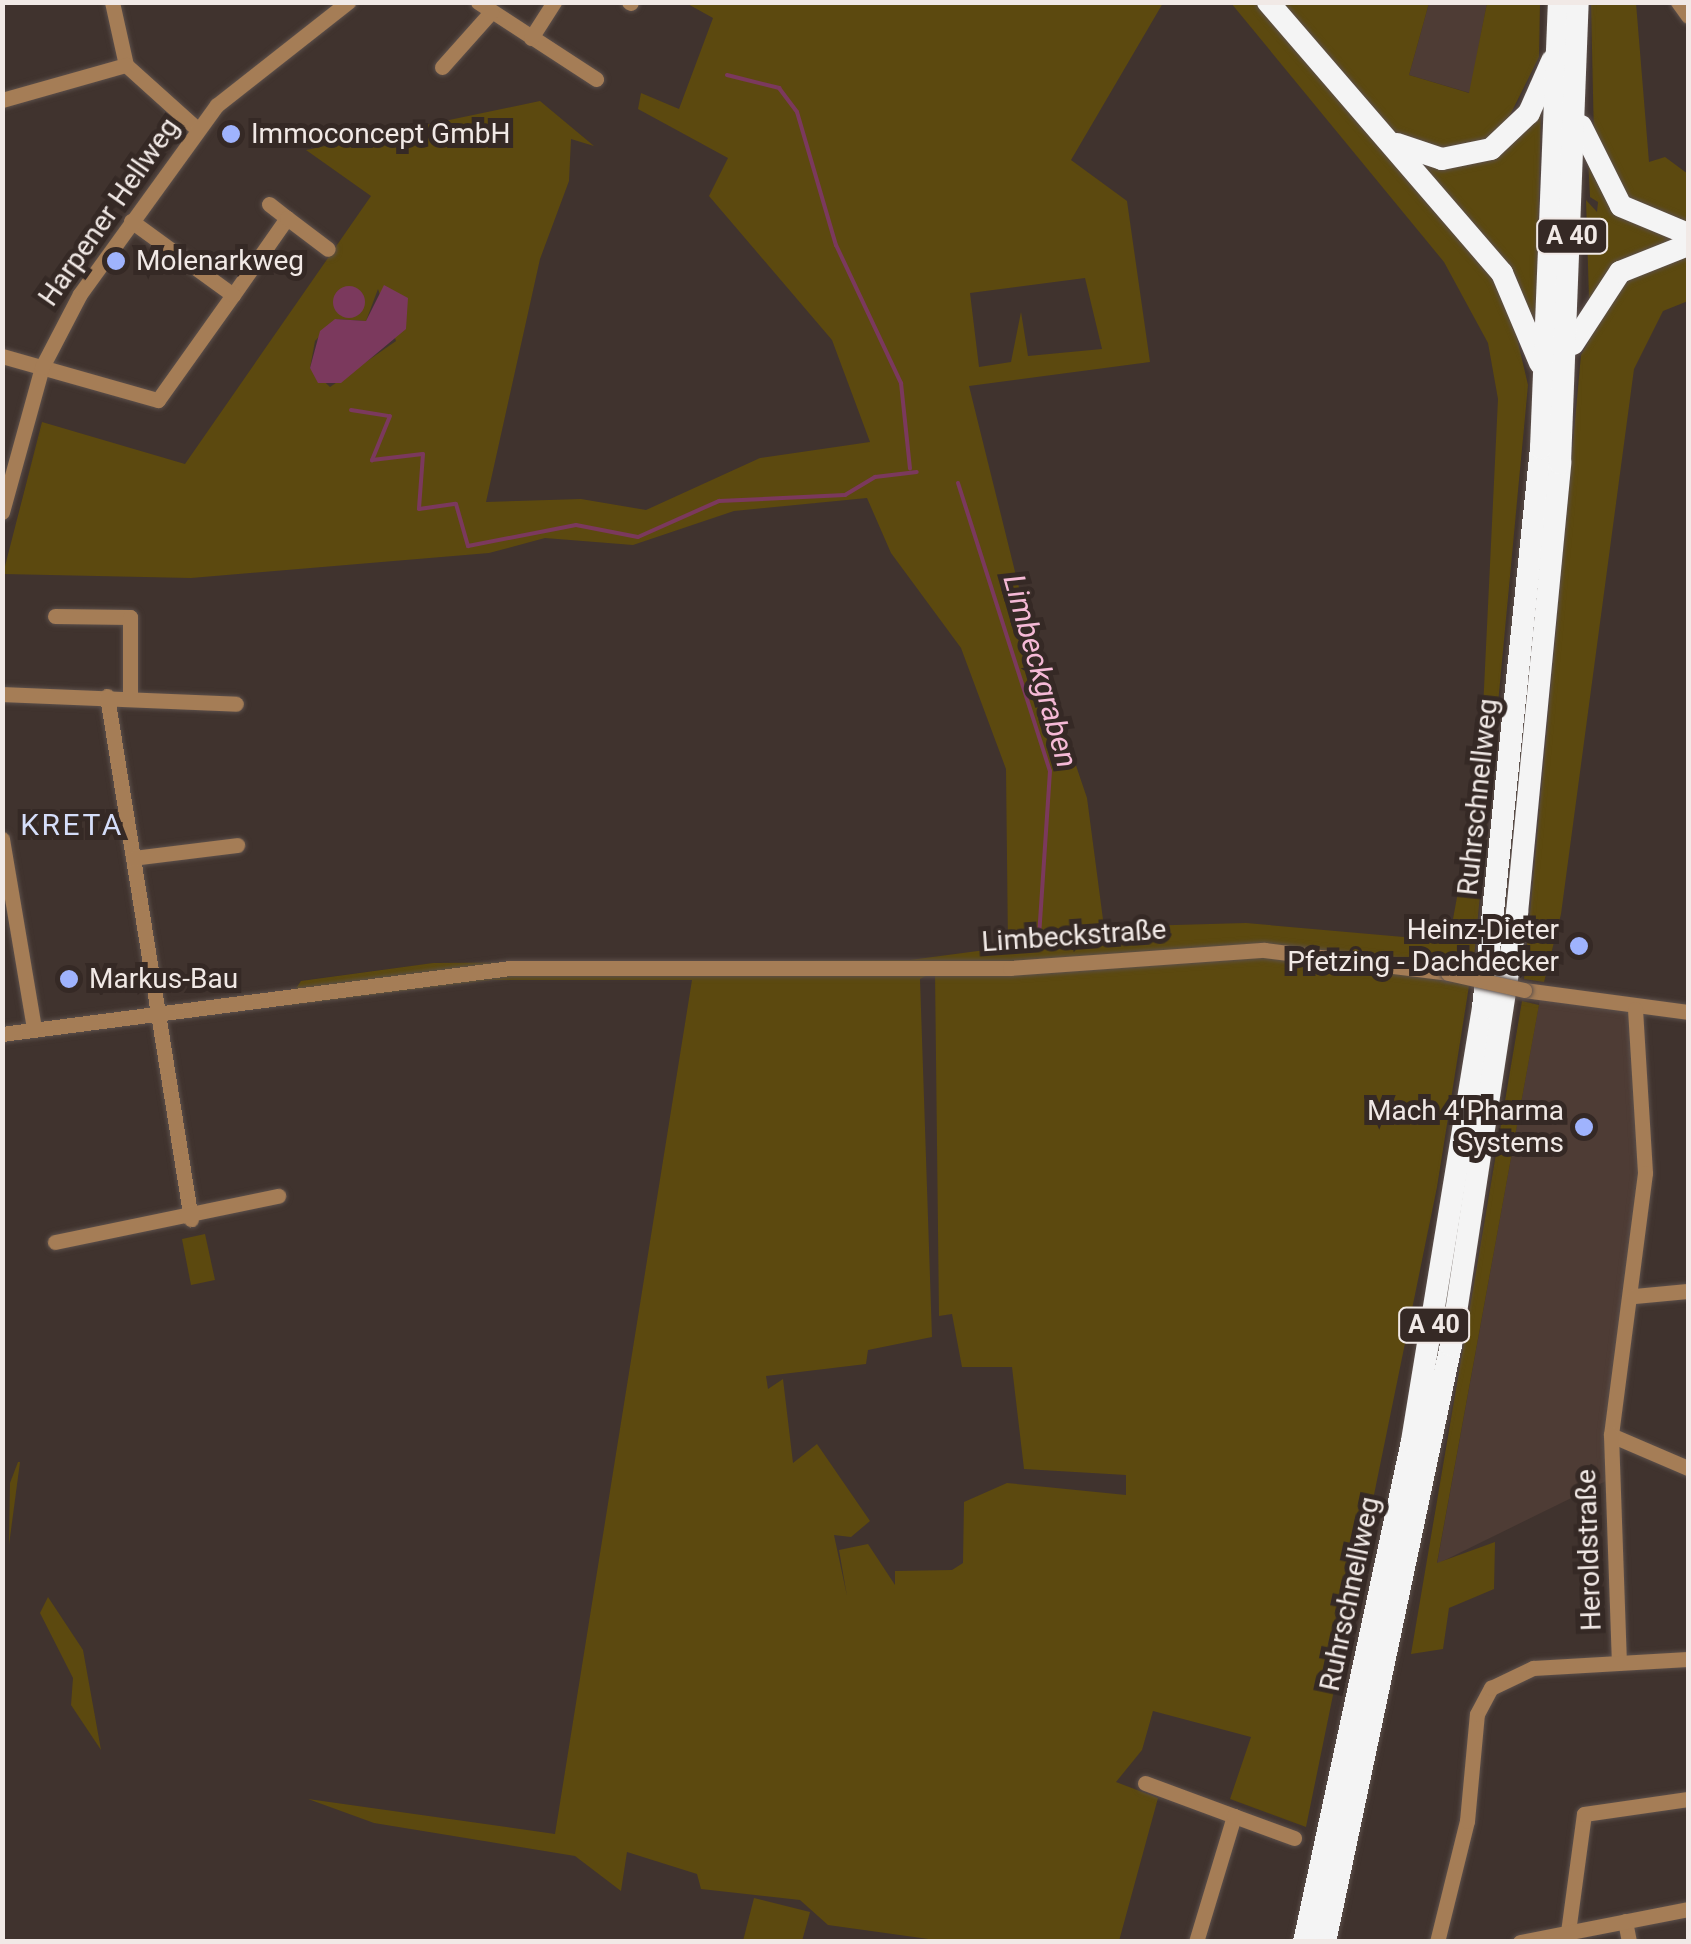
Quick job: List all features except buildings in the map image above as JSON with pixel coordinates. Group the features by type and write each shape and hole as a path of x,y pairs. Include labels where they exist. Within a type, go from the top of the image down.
{"highway":[{"path":"1268,2 1389,140 1511,289 1536,345 1544,406"},
{"name":"Ruhrschnellweg","path":"1325,1942 1418,1518 1486,1130 1527,824 1565,382 1578,2"},
{"path":"1389,140 1454,159 1502,142 1538,96 1559,12"},
{"name":"Ruhrschnellweg","path":"1304,1942 1449,1240 1502,862 1544,406 1559,12"},
{"path":"1576,88 1584,139 1610,194 1642,222 1688,234"},
{"path":"1565,382 1580,326 1610,282 1650,254 1688,245"}],"street":[{"path":"112,2 126,64 196,128"},
{"name":"Harpener Hellweg","path":"2,512 42,368 131,221 196,128 348,2"},
{"path":"531,38 554,2"},
{"path":"1678,2 1688,16"},
{"path":"442,67 484,7 596,79"},
{"path":"2,100 126,64"},
{"path":"269,204 328,249"},
{"path":"2,356 158,400 287,218"},
{"path":"131,221 233,295"},
{"path":"54,616 130,617 130,696"},
{"path":"2,694 130,696 236,704"},
{"path":"107,696 154,1011 191,1219"},
{"path":"2,839 34,1029"},
{"path":"133,858 236,846"},
{"name":"Limbeckstraße","path":"2,1034 154,1011 510,968 1010,968 1264,950 1448,973 1634,1009 1688,1012"},
{"path":"1634,1009 1646,1173 1634,1296 1612,1435 1688,1468"},
{"path":"56,1242 191,1219 278,1196"},
{"path":"1634,1296 1688,1292"},
{"name":"Heroldstraße","path":"1612,1435 1620,1663"},
{"name":"Heroldstraße","path":"1437,1942 1464,1838 1484,1699 1518,1671 1688,1659"},
{"path":"1145,1783 1294,1838"},
{"path":"1568,1932 1584,1814 1688,1799"},
{"path":"1196,1942 1234,1816"},
{"path":"1520,1942 1688,1909"},
{"path":"1625,1922 1629,1942"}],"shaded area":[{"path":"686,3 1163,3 1071,160 1127,201 1150,362 969,386 1028,624 1087,798 1104,927 1246,923 1449,941 1480,771 1498,399 1488,343 1444,262 1231,3 1429,3 1409,75 1469,93 1487,3 1540,3 1539,57 1500,135 1454,153 1401,136 1509,304 1528,385 1475,948 1437,1187 1306,1827 1230,1799 1251,1737 1153,1711 1142,1750 1116,1782 1158,1798 1119,1941 950,1942 828,1925 800,1900 701,1889 697,1874 627,1852 621,1891 575,1856 374,1823 308,1799 555,1834 692,980 491,980 284,1006 301,981 433,963 910,960 1008,947 1006,769 961,648 891,553 867,498 734,511 633,545 545,538 489,553 191,578 3,574 42,422 185,464 371,196 306,150 540,101 594,146 571,139 569,181 540,259 486,502 581,499 646,510 760,458 870,442 832,340 709,196 728,158 638,109 641,93 679,109 713,18","holes":["1085,278 1102,349 1028,356 1021,312 1011,362 979,367 970,293","378,289 396,341 330,387 310,368 315,341 336,319 366,321","935,971 939,1316 952,1314 962,1367 1012,1367 1024,1469 1126,1475 1126,1495 1007,1483 964,1502 963,1563 952,1570 895,1571 895,1585 868,1544 839,1550 847,1596 834,1535 851,1537 870,1521 817,1444 793,1463 783,1379 768,1389 766,1376 866,1364 868,1350 932,1337 920,979"]},
{"path":"1429,3 1487,3 1470,93 1409,75"},
{"path":"1591,3 1636,3 1649,162 1665,157 1688,174 1688,229 1637,211 1594,138"},
{"path":"1541,107 1536,332 1413,160 1457,167"},
{"path":"1588,157 1624,218 1678,239 1632,255 1589,298 1586,200 1597,212 1598,202 1590,197"},
{"path":"1688,254 1688,301 1663,311 1634,369 1561,914 1544,982 1524,979 1581,355 1625,276"},
{"path":"384,285 408,298 406,329 341,383 318,383 310,368 320,331 335,319 366,321"},
{"path":"349,286 360,291 365,302 360,313 349,318 338,313 333,302 338,291"},
{"path":"1541,993 1635,1009 1646,1136 1610,1479 1437,1564"},
{"path":"1522,1001 1539,1005 1437,1563 1495,1542 1494,1589 1449,1608 1443,1649 1411,1654"},
{"path":"205,1234 215,1280 191,1285 182,1239"},
{"path":"20,1462 9,1545 10,1483"},
{"path":"48,1597 83,1650 101,1750 71,1705 73,1678 40,1613"},
{"path":"754,1898 810,1912 802,1941 743,1941"}],"waterway":[{"path":"727,75 779,88 797,112 836,245 901,383 910,469"},
{"name":"Limbeckgraben","path":"351,410 390,416 372,460 423,454 419,509 456,504 468,546 576,525 638,537 719,501 845,495 875,477 917,472"},
{"name":"Limbeckgraben","path":"958,483 1050,771 1039,937"}],"place":[{"name":"Immoconcept GmbH","path":"231,134"},
{"name":"Molenarkweg","path":"116,261"},
{"name":"Heinz-Dieter Pfetzing - Dachdecker","path":"1579,946"},
{"name":"Markus-Bau","path":"69,979"},
{"name":"Mach 4 Pharma Systems","path":"1584,1127"}],"district":[{"name":"KRETA","path":"72,825"}]}
